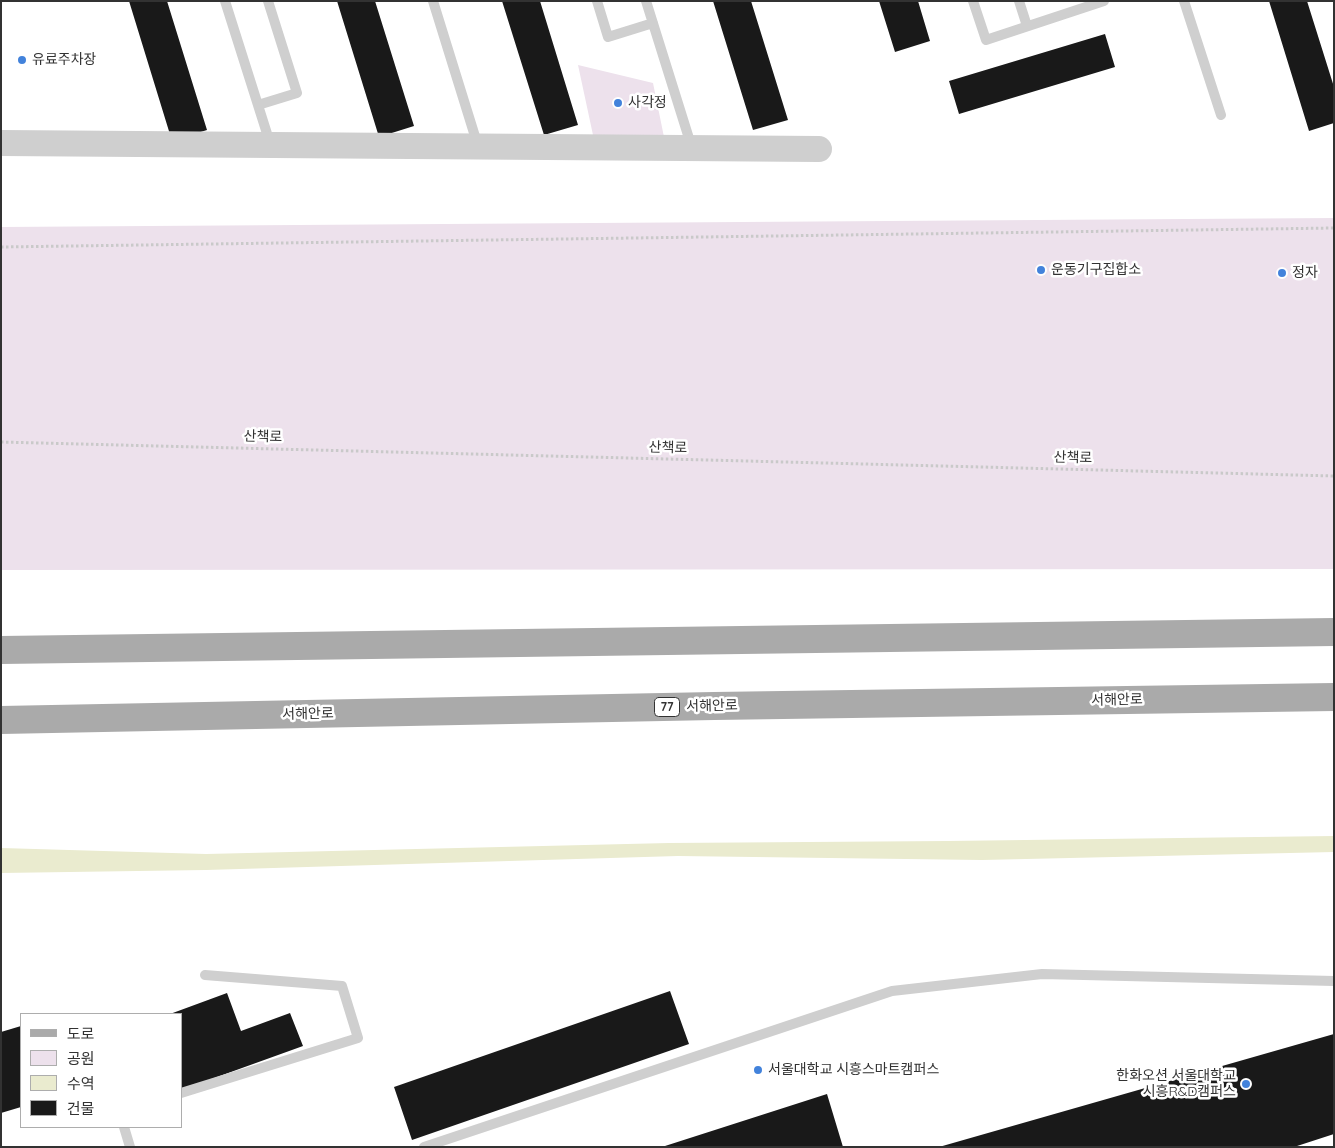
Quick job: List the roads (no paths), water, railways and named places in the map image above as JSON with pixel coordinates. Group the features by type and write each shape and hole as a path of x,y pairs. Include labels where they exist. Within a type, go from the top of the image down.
{"main road":[{"path":"1,650 1334,632"},
{"name":"서해안로","path":"1,720 714,706 1334,697"}],"street":[{"path":"1,143 819,149"}],"lane":[{"path":"224,1 270,145"},
{"path":"258,106 297,93 268,1"},
{"path":"433,1 479,147"},
{"path":"597,1 608,36 653,22"},
{"path":"646,1 692,148"},
{"path":"974,1 986,40 1104,1"},
{"path":"1019,1 1027,26"},
{"path":"1184,1 1221,115"},
{"path":"424,1147 892,991 1042,974 1334,981"},
{"path":"182,1093 358,1038 342,986 205,975"},
{"path":"124,1128 130,1147"}],"water":[{"path":"1334,836 1334,852 982,860 678,856 206,870 1,873 1,848 206,854 669,843"}],"place":[{"name":"유료주차장","path":"22,60"},
{"name":"사각정","path":"618,103"},
{"name":"운동기구집합소","path":"1041,270"},
{"name":"정자","path":"1282,273"},
{"name":"서울대학교 시흥스마트캠퍼스","path":"758,1070"},
{"name":"한화오션 서울대학교 시흥R&D캠퍼스","path":"1246,1084"}]}
